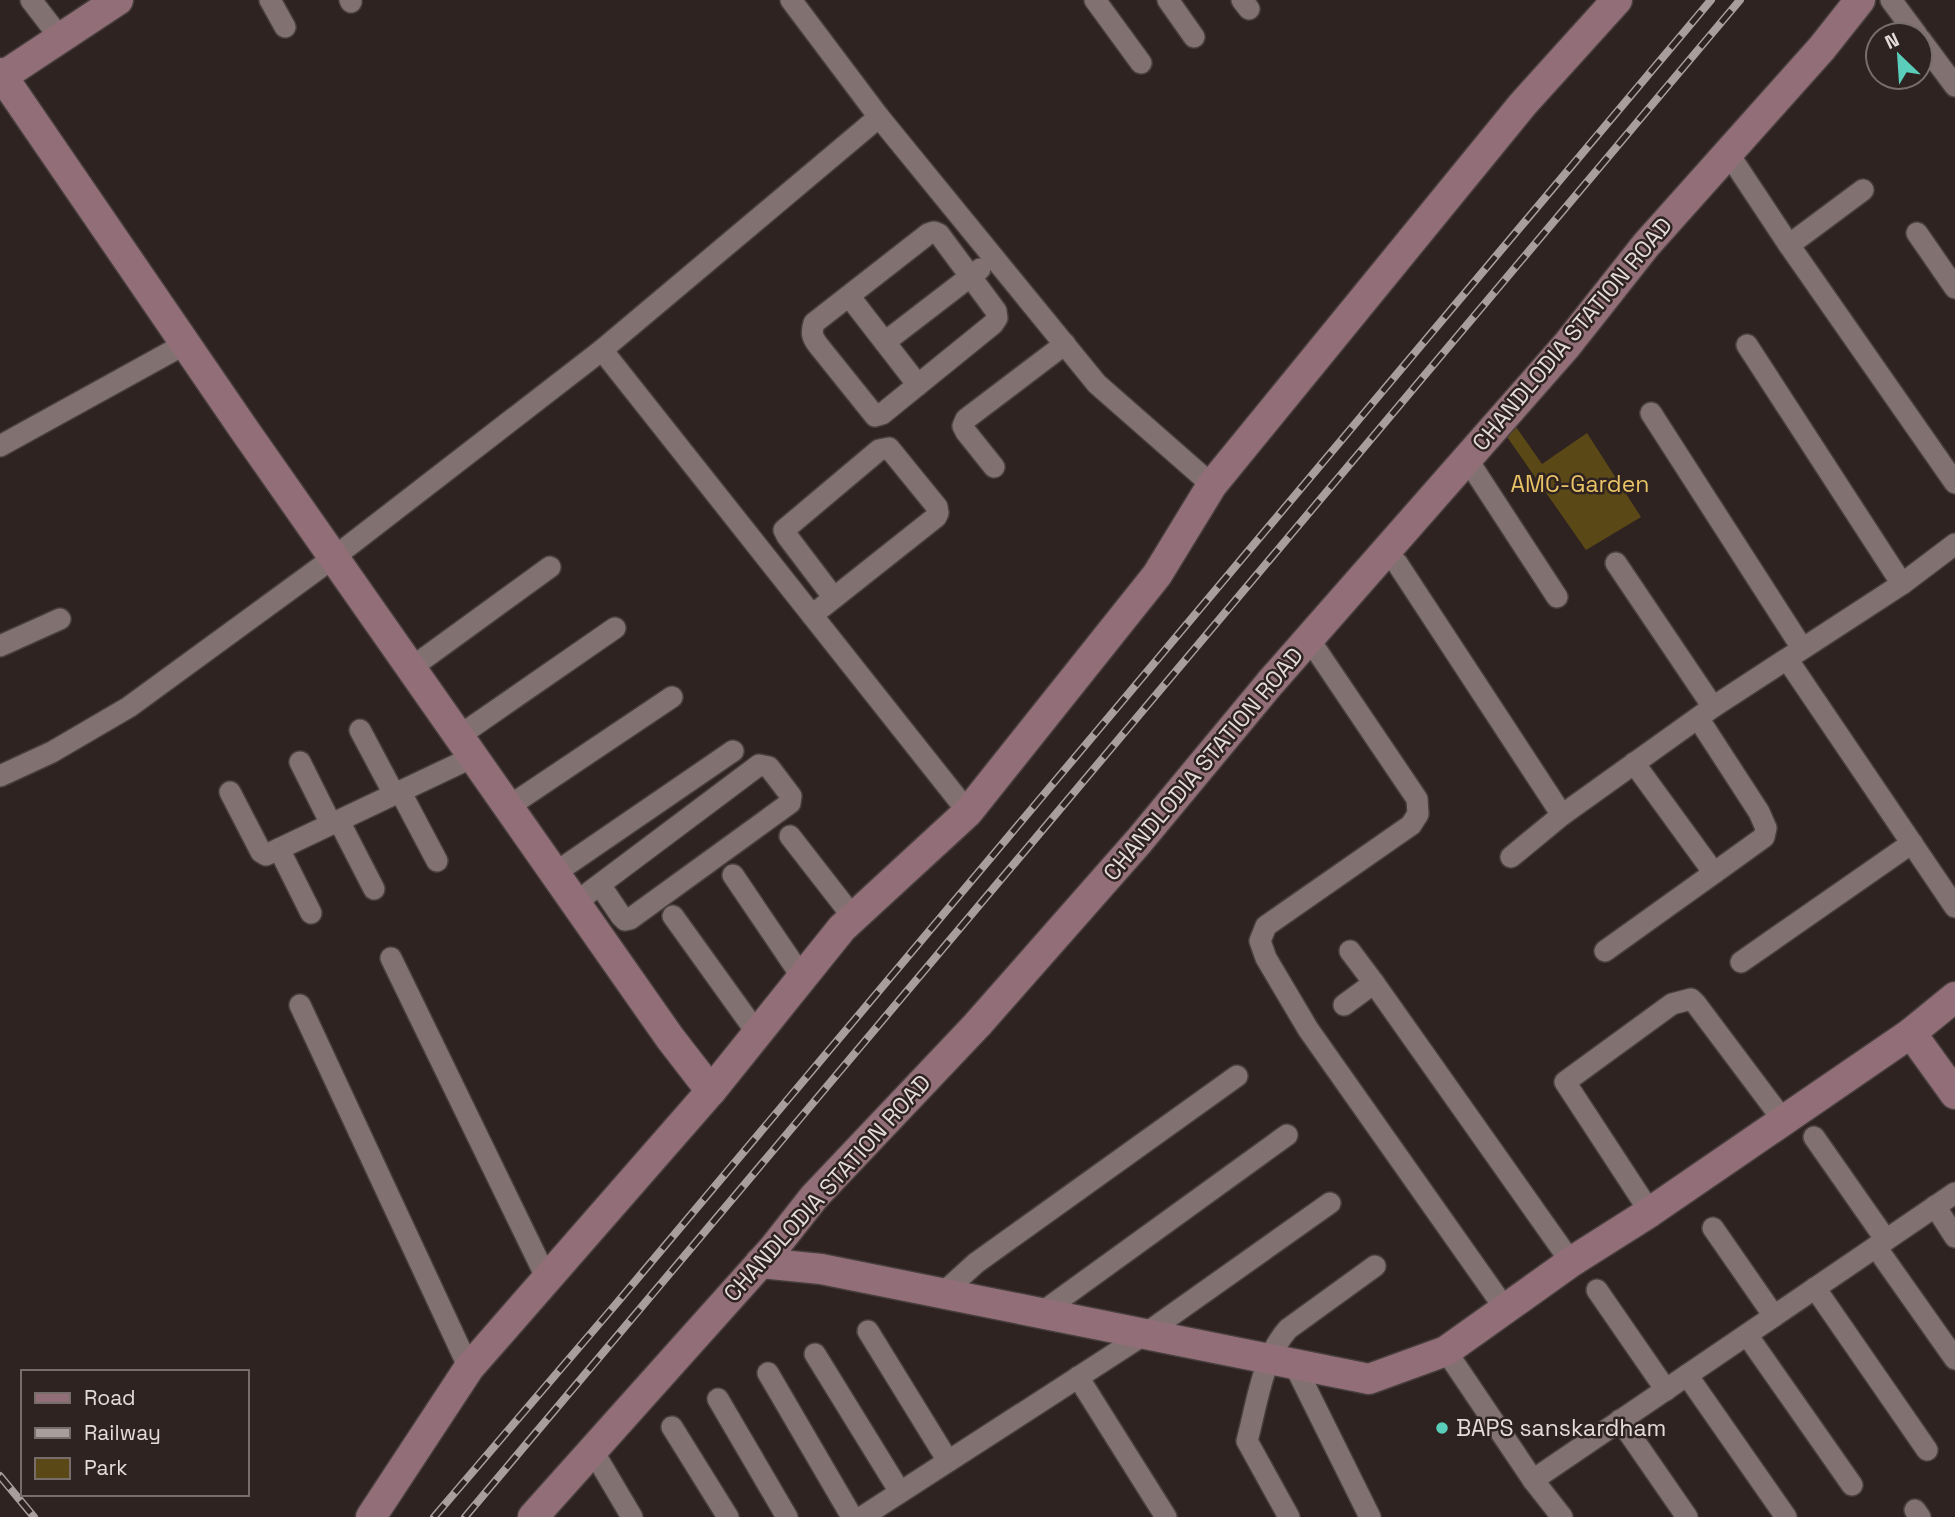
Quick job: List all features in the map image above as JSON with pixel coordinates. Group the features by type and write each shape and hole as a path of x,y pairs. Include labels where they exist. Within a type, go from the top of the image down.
{"street":[{"path":"31,0 61,39"},
{"path":"118,0 1,76 333,558 670,1038 711,1091"},
{"path":"270,0 285,27"},
{"path":"792,0 879,117 1097,384 1212,485"},
{"path":"1095,0 1141,63"},
{"path":"1168,0 1194,37"},
{"path":"371,1517 469,1368 711,1091 853,917 968,812 1157,575 1212,485 1523,104 1617,0"},
{"name":"CHANDLODIA STATION ROAD","path":"533,1517 760,1263 814,1197 976,1025 1130,851 1308,639 1567,345 1646,244 1822,48 1860,0"},
{"path":"1891,0 1906,21"},
{"path":"1934,58 1955,86"},
{"path":"0,776 52,752 129,707 333,558 601,350 879,117"},
{"path":"1728,153 1788,245 1955,483"},
{"path":"1788,245 1863,190"},
{"path":"934,232 939,234 970,276 996,311 997,318 993,324 882,414 875,416 812,336 814,324 934,232"},
{"path":"1917,233 1955,288"},
{"path":"885,342 995,259"},
{"path":"849,296 918,385"},
{"path":"0,446 185,344"},
{"path":"994,467 966,432 963,426 966,419 1065,344"},
{"path":"1747,345 1902,584"},
{"path":"601,350 968,812"},
{"path":"1651,413 1794,654 1955,907"},
{"path":"812,615 834,598 936,517 938,513 937,507 889,448 879,450 784,530 834,598"},
{"path":"1466,459 1557,597"},
{"path":"1511,857 1562,815 1705,712 1902,584 1955,544"},
{"path":"1397,563 1562,815"},
{"path":"1605,951 1764,837 1766,828 1705,712 1616,563"},
{"path":"411,668 550,568"},
{"path":"0,646 60,619"},
{"path":"230,792 265,855 397,793 466,746 615,628"},
{"path":"1308,639 1417,799 1418,814 1411,825 1266,926 1261,941 1266,958 1308,1029 1506,1310"},
{"path":"508,807 672,697"},
{"path":"360,730 437,861"},
{"path":"555,873 733,751"},
{"path":"300,762 374,889"},
{"path":"1634,763 1714,873"},
{"path":"576,903 759,765 769,767 791,796 790,803 630,919 625,920 621,916 600,885"},
{"path":"790,836 853,917"},
{"path":"1741,962 1912,843"},
{"path":"279,849 312,913"},
{"path":"733,875 802,977"},
{"path":"673,916 757,1033"},
{"path":"1350,951 1570,1262"},
{"path":"391,958 547,1279"},
{"path":"1344,1005 1374,983"},
{"path":"760,1263 821,1269 1369,1379 1446,1351 1570,1262 1650,1212 1918,1028 1955,998"},
{"path":"1650,1212 1564,1082 1672,1004 1685,999 1691,999 1696,1004 1783,1120"},
{"path":"300,1005 469,1368"},
{"path":"1918,1028 1955,1063"},
{"path":"1918,1028 1955,1094"},
{"path":"943,1293 976,1263 1237,1076"},
{"path":"1041,1313 1287,1135"},
{"path":"1814,1137 1955,1359"},
{"path":"1533,1480 1955,1193"},
{"path":"862,1517 1145,1334 1330,1203"},
{"path":"1935,1206 1955,1237"},
{"path":"1713,1228 1774,1316"},
{"path":"1370,1517 1282,1362 1280,1339 1288,1329 1375,1266"},
{"path":"1815,1288 1927,1450"},
{"path":"1597,1290 1666,1390"},
{"path":"868,1331 948,1461"},
{"path":"1747,1335 1852,1485"},
{"path":"1446,1351 1533,1480 1562,1517"},
{"path":"815,1354 900,1492"},
{"path":"1282,1362 1247,1441 1289,1517"},
{"path":"768,1373 852,1517"},
{"path":"1687,1375 1786,1517"},
{"path":"1078,1377 1166,1517"},
{"path":"718,1399 787,1517"},
{"path":"1620,1420 1687,1517"},
{"path":"672,1427 728,1517"},
{"path":"593,1451 632,1517"}],"green space":[{"name":"AMC-Garden","path":"1514,424 1542,464 1587,433 1641,517 1586,550 1505,434"}],"railway":[{"path":"434,1517 1711,0"},
{"path":"465,1517 1740,0"},
{"path":"0,1476 34,1517"}],"place":[{"name":"BAPS sanskardham","path":"1442,1428"}]}
